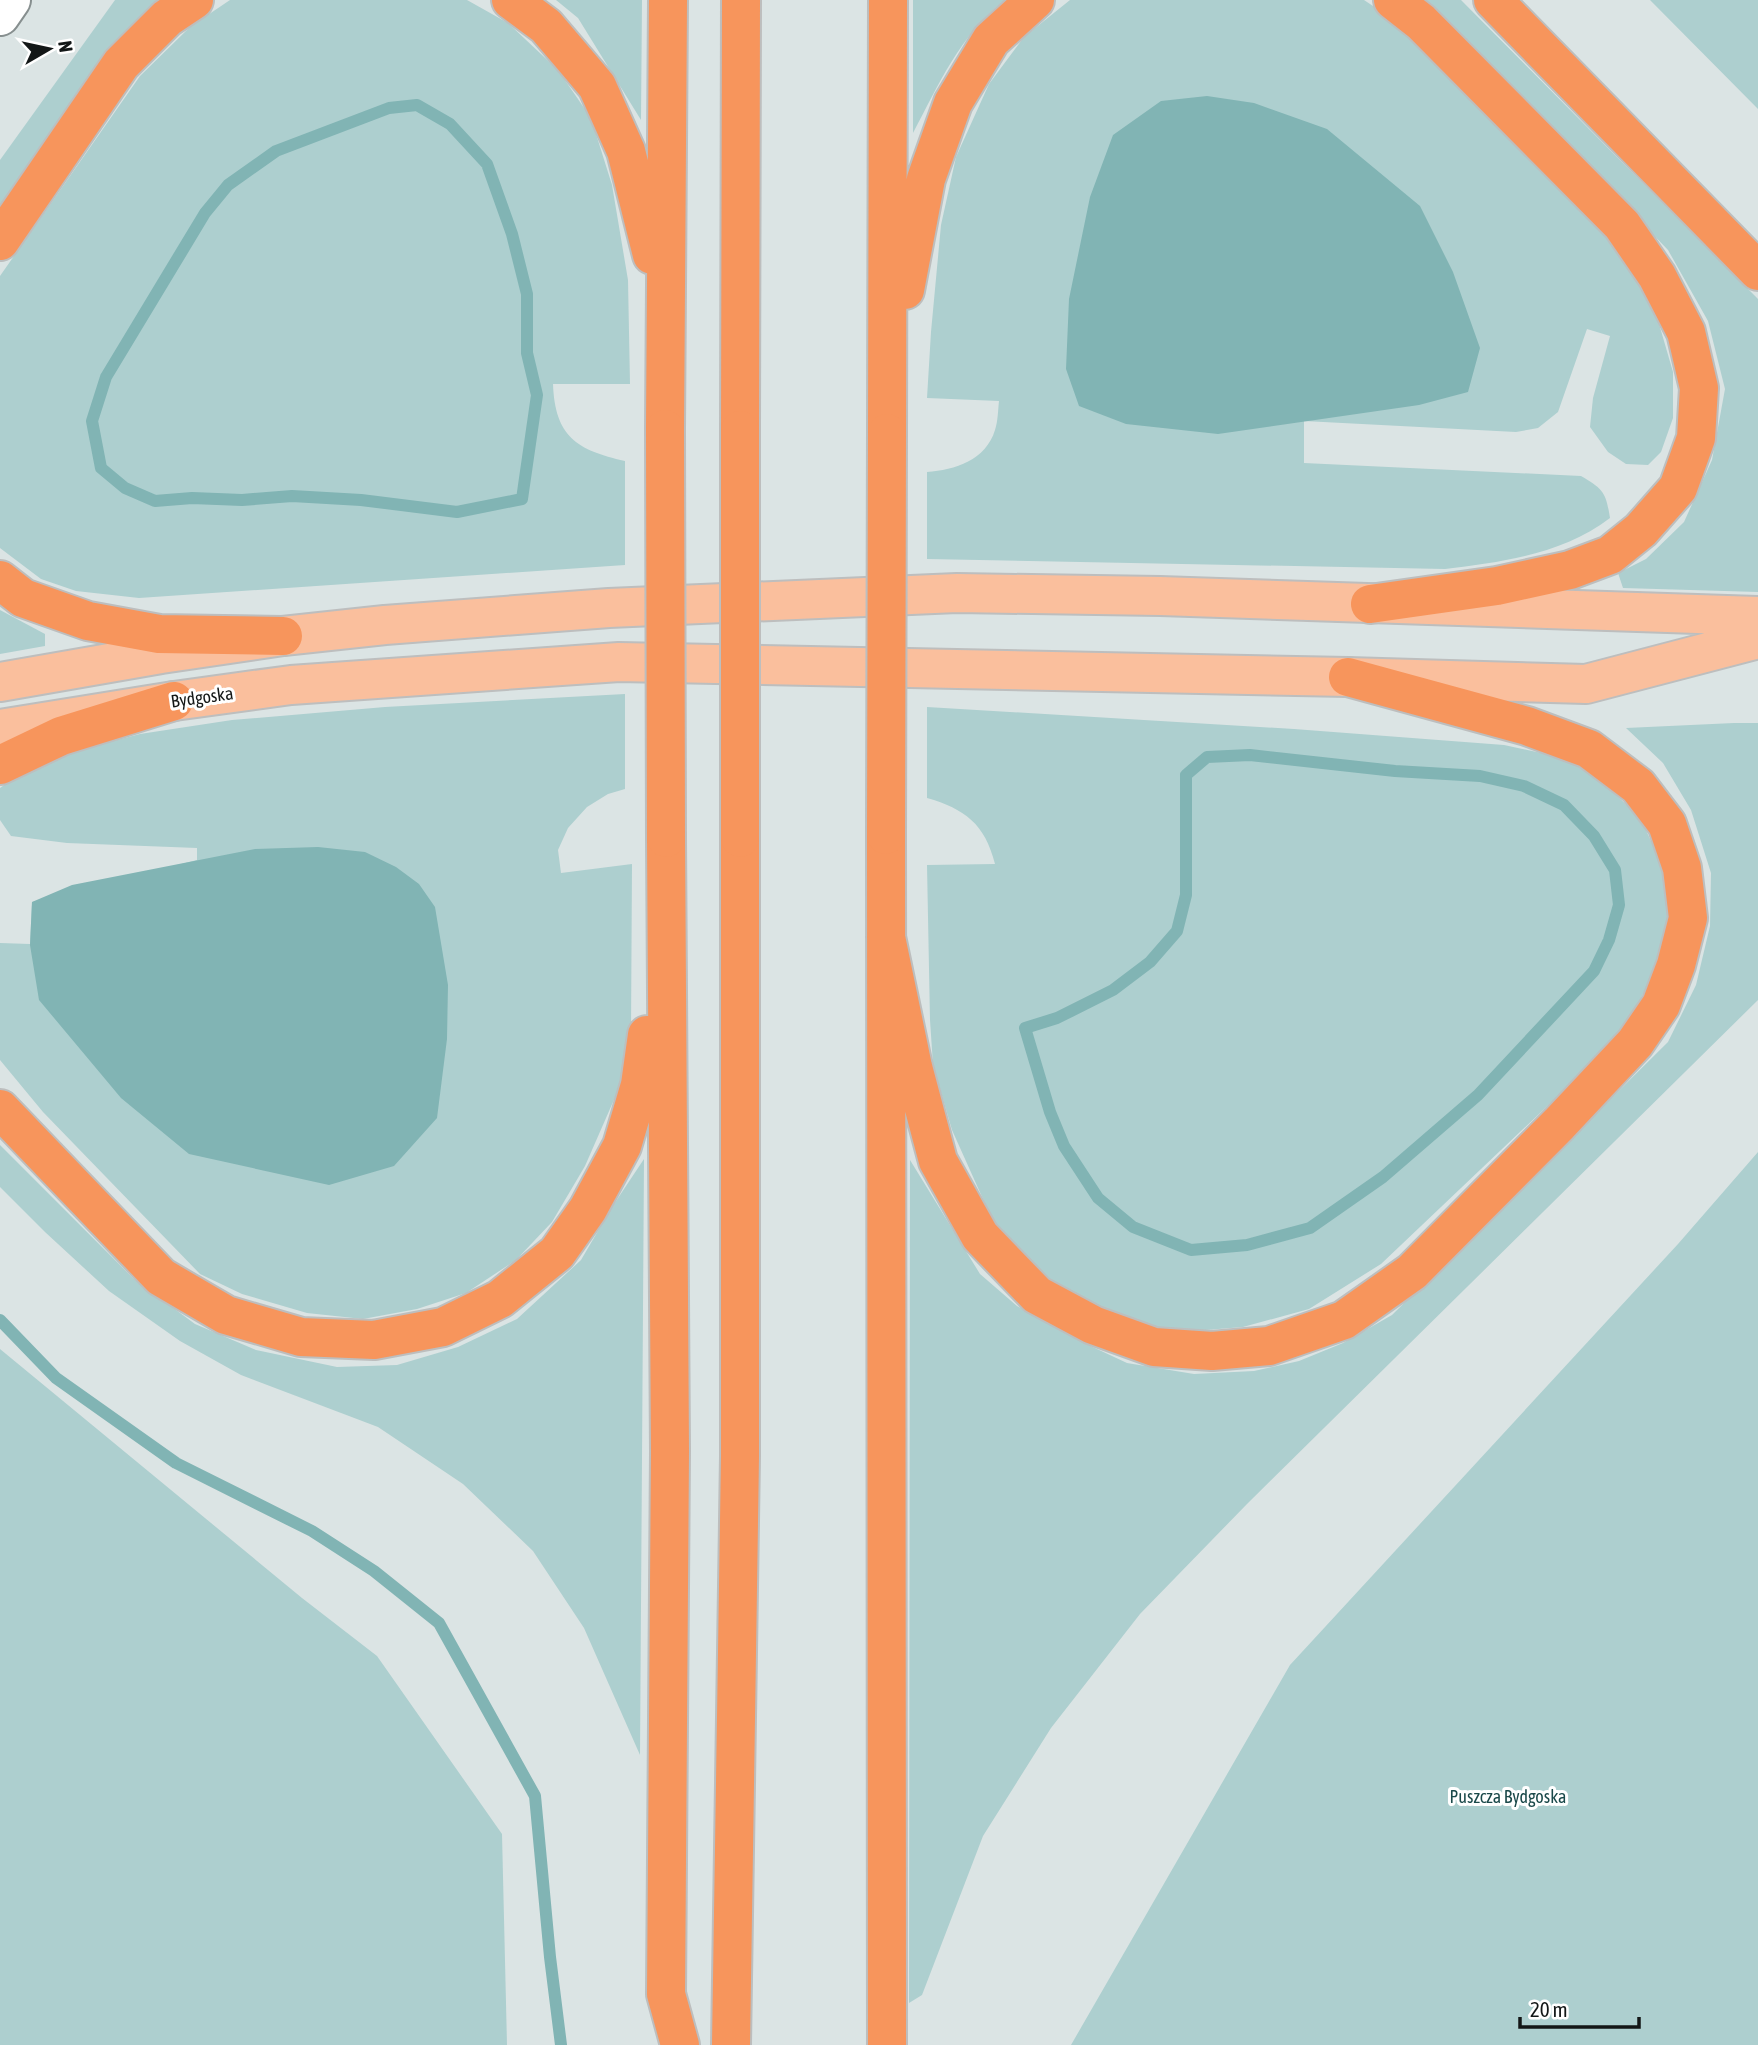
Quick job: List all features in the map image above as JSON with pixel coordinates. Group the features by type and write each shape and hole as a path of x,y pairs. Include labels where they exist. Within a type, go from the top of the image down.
{"highway":[{"path":"0,241 121,64 167,18 194,0"},
{"path":"511,0 546,26 597,86 626,151 648,236 665,322"},
{"path":"668,0 665,918 670,1437 666,1994 680,2045"},
{"path":"731,2045 740,1456 741,0"},
{"path":"887,2045 888,0"},
{"path":"887,381 926,179 953,103 991,40 1035,0"},
{"path":"1370,604 1497,586 1570,570 1610,555 1642,530 1678,488 1696,438 1699,388 1686,332 1657,276 1622,225 1421,22 1393,0"},
{"path":"1493,0 1758,271"},
{"path":"0,580 23,598 88,621 159,634 283,636"},
{"path":"886,937 913,1067 938,1161 980,1236 1037,1295 1093,1325 1154,1347 1212,1351 1269,1346 1344,1320 1412,1272 1559,1125 1634,1043 1661,1004 1676,965 1688,918 1682,868 1667,824 1638,786 1589,750 1527,726 1348,677"},
{"path":"0,765 61,736 174,701"},
{"path":"0,1109 162,1278 226,1315 301,1337 374,1340 443,1327 500,1299 557,1253 588,1209 622,1146 640,1085 665,918"}],"main road":[{"path":"0,682 161,654 283,636 386,625 609,608 957,593 1160,596 1758,616"},
{"name":"Bydgoska","path":"0,729 291,685 619,662 1586,684 1758,639"}],"street":[{"path":"0,16 11,0"}],"green space":[{"path":"115,0 158,0 112,44 0,208 0,160"},
{"path":"230,0 467,0 508,23 558,70 591,118 612,185 628,280 630,384 553,384 555,402 558,417 572,438 594,452 625,461 625,565 139,598 76,591 41,579 0,548 0,276 140,76 190,27"},
{"path":"556,0 642,0 641,120 578,18"},
{"path":"913,0 1005,0 975,29 963,45 913,133"},
{"path":"1070,0 1364,0 1397,22 1618,245 1655,310 1673,372 1673,418 1661,452 1648,465 1626,464 1608,452 1590,427 1593,398 1610,336 1587,329 1558,412 1538,428 1516,432 1304,421 1304,463 1581,476 1602,492 1610,518 1573,540 1552,548 1510,559 1445,569 927,559 927,472 958,466 985,449 995,430 999,401 927,398 941,225 956,157 989,84 1024,37"},
{"path":"1423,0 1461,0 1758,299 1758,592 1623,588 1618,573 1646,559 1684,522 1712,460 1725,389 1708,321 1668,250 1454,28"},
{"path":"1650,0 1758,0 1758,109"},
{"path":"0,610 45,634 45,646 0,654"},
{"path":"625,694 625,789 608,794 587,807 568,828 558,850 561,873 632,864 631,1033 620,1086 585,1166 552,1222 516,1260 466,1293 417,1309 363,1319 307,1313 242,1294 200,1274 43,1112 0,1060 0,943 30,944 32,902 197,860 197,848 67,843 11,836 0,820 0,788 10,781 75,751 140,734 232,720 385,707"},
{"path":"927,707 1294,729 1504,745 1565,758 1601,780 1641,819 1664,870 1670,923 1656,970 1628,1022 1578,1077 1381,1264 1309,1309 1243,1327 1181,1332 1129,1322 1059,1292 1013,1253 987,1208 952,1130 933,1065 927,865 995,864 986,838 972,820 952,807 927,798"},
{"path":"1758,723 1758,1000 1247,1504 1140,1614 1051,1728 983,1836 922,1995 909,2003 910,1160 980,1274 1017,1306 1127,1363 1194,1374 1254,1371 1299,1361 1343,1343 1392,1315 1668,1042 1696,985 1710,926 1711,873 1691,810 1663,763 1626,728"},
{"path":"0,1145 134,1279 195,1324 256,1350 337,1367 397,1365 458,1347 517,1319 581,1260 644,1159 640,1755 584,1628 533,1551 463,1484 378,1427 241,1375 180,1341 109,1291 0,1187"},
{"name":"Puszcza Bydgoska","path":"1758,1152 1758,2045 1071,2045 1290,1665 1678,1244"},
{"path":"0,1349 302,1598 377,1656 502,1834 507,2045 0,2045"}],"shaded area":[{"path":"1207,96 1254,103 1327,129 1420,206 1453,272 1480,348 1468,392 1419,405 1218,434 1126,424 1079,406 1066,369 1069,299 1090,197 1113,135 1161,101"},
{"path":"318,847 365,852 396,867 419,884 435,907 448,985 447,1039 437,1118 394,1166 329,1185 189,1154 121,1098 39,1000 30,945 32,902 72,885 255,849"}],"waterway":[{"path":"417,105 450,124 487,164 512,234 527,294 527,353 537,395 522,499 457,512 361,500 292,496 242,500 192,498 155,501 125,488 101,468 92,421 106,377 205,213 228,185 276,151 389,108 417,105"},
{"path":"1250,755 1395,771 1480,776 1524,786 1564,805 1594,836 1615,870 1619,905 1609,940 1594,971 1478,1095 1383,1177 1310,1228 1247,1245 1191,1250 1133,1227 1098,1198 1064,1146 1050,1112 1025,1028 1057,1018 1113,990 1150,962 1177,931 1186,895 1186,775 1207,757 1250,755"},
{"path":"0,1320 56,1378 176,1463 312,1531 374,1571 439,1623 535,1796 561,2045"}]}
